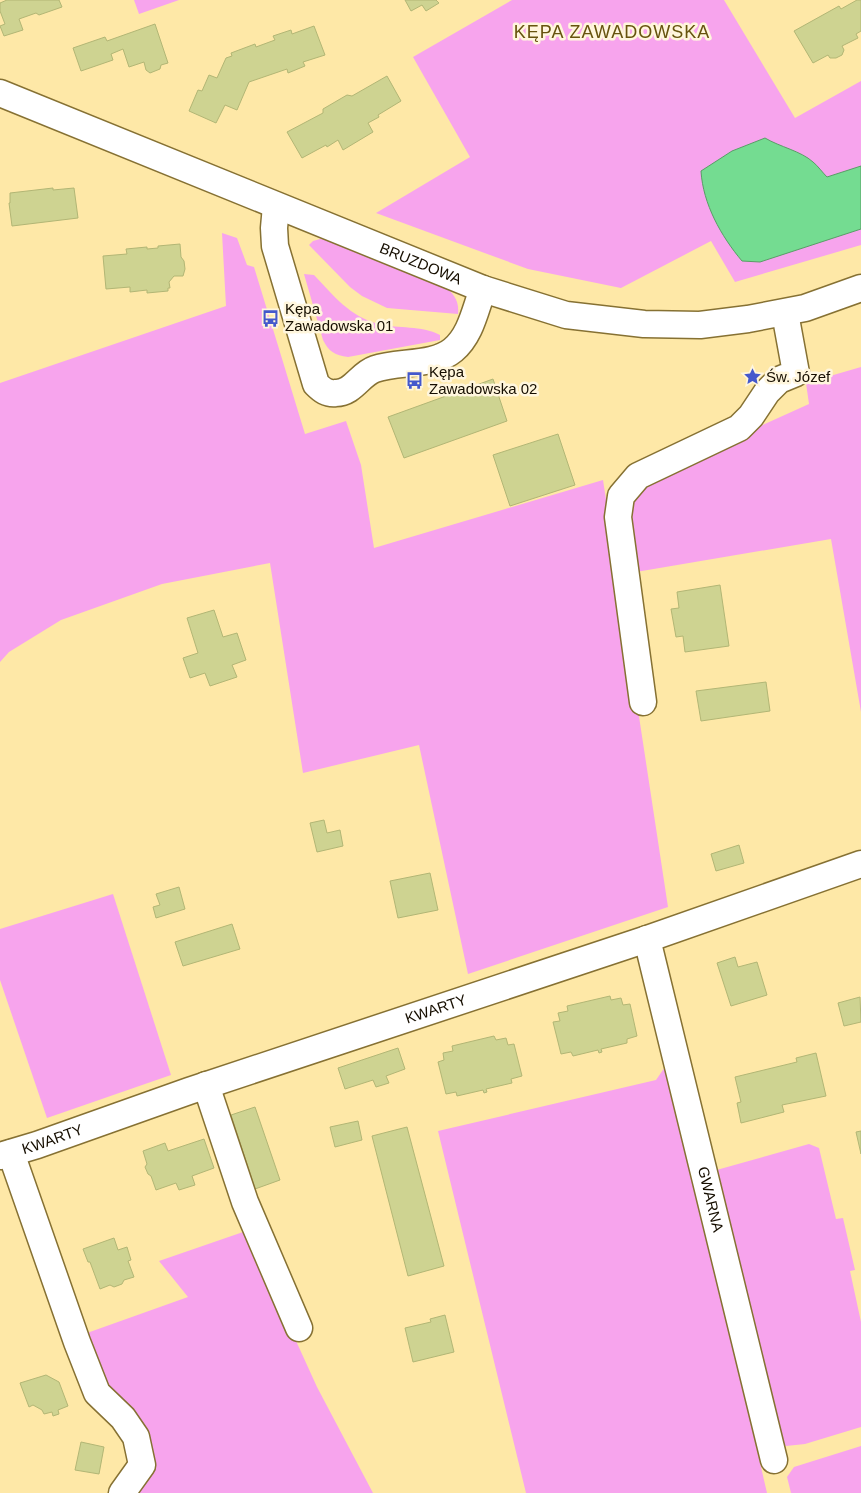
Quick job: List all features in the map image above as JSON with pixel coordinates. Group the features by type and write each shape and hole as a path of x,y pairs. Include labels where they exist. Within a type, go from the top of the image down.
{"street":[{"name":"BRUZDOWA","path":"0,93 483,288 566,315 644,324 700,325 748,320 785,313 861,288"},
{"path":"276,206 275,246 316,384 328,393 338,394 347,390 374,370 436,358 453,350 468,331 483,288"},
{"path":"643,702 618,516 621,496 638,476 739,428 751,416 767,392 778,380 796,373 785,313"},
{"name":"KWARTY","path":"6,1155 206,1085 647,939 861,864"},
{"name":"GWARNA","path":"647,939 774,1460"},
{"path":"206,1085 245,1202 299,1328"},
{"path":"6,1155 97,1393 123,1418 136,1438 142,1466 122,1493"}],"shaded area":[{"path":"134,0 179,0 139,14"},
{"path":"512,0 724,0 795,118 861,81 861,245 735,282 711,241 621,288 528,269 376,213 470,157 413,57"},
{"path":"765,138 808,158 827,177 861,166 861,229 760,262 742,261 714,219 705,195 701,171 732,151"},
{"path":"222,233 237,238 247,265 254,267 305,434 346,421 361,465 374,548 603,480 668,907 468,974 419,745 303,773 270,563 162,584 61,620 9,652 0,662 0,383 226,306"},
{"path":"320,239 330,240 448,289 456,300 458,314 387,308 362,296 350,287 309,245 313,241"},
{"path":"304,274 314,275 351,311 369,321 433,332 440,335 440,340 348,357 336,354 330,350 323,340"},
{"path":"861,367 861,712 831,539 636,572 628,518 638,490 655,474 809,404 806,383"},
{"path":"113,894 171,1075 47,1118 0,980 0,929"},
{"path":"665,1067 697,1192 767,1493 526,1493 438,1131 656,1080"},
{"path":"809,1144 819,1148 836,1219 843,1218 855,1270 850,1271 861,1322 861,1427 805,1444 786,1446 774,1432 713,1171"},
{"path":"246,1231 317,1387 373,1493 139,1493 138,1490 153,1466 109,1396 87,1333 188,1297 159,1261"},
{"path":"861,1446 861,1493 791,1493 787,1477 794,1467"}],"building":[{"path":"7,0 59,0 62,7 39,15 36,13 19,19 23,30 4,36 0,26 5,24 0,11 0,3"},
{"path":"405,0 436,0 439,3 426,11 422,5 411,11"},
{"path":"857,0 861,0 861,31 856,34 858,38 842,46 844,50 842,55 830,58 828,55 813,63 794,31 839,6 841,9"},
{"path":"155,24 168,63 161,65 160,69 150,73 146,70 144,62 129,67 123,49 111,54 113,60 81,71 73,48 105,37 107,41"},
{"path":"314,26 325,55 303,62 305,66 288,73 287,69 249,82 237,110 225,105 216,123 189,111 198,90 202,91 209,75 217,78 226,58 232,56 231,53 255,44 256,47 275,40 273,36 291,30 292,34"},
{"path":"387,76 401,101 368,123 373,132 343,150 338,140 302,158 287,132 323,113 323,109 347,95 352,96"},
{"path":"53,188 53,190 74,188 78,218 12,226 9,203 10,193"},
{"path":"180,244 181,257 184,261 185,269 183,276 174,276 169,282 170,288 168,288 168,291 147,293 147,290 130,292 130,287 106,289 103,256 127,254 126,249 158,248 158,246"},
{"path":"493,379 507,421 404,458 388,417"},
{"path":"558,434 575,485 510,506 493,455"},
{"path":"720,585 729,646 685,652 683,636 676,637 671,609 679,608 677,592"},
{"path":"214,610 223,637 237,633 246,660 232,665 237,677 210,686 205,673 190,678 183,658 198,653 187,618"},
{"path":"766,682 770,711 701,721 696,691"},
{"path":"324,820 327,833 340,830 343,846 317,852 310,823"},
{"path":"739,845 744,863 716,871 711,854"},
{"path":"430,873 438,910 398,918 390,881"},
{"path":"179,887 185,909 156,918 153,907 160,905 156,894"},
{"path":"232,924 240,949 183,966 175,942"},
{"path":"735,957 738,967 757,962 767,995 731,1006 717,963"},
{"path":"610,996 611,1000 621,998 623,1005 630,1004 637,1036 627,1039 627,1043 601,1049 602,1052 599,1053 598,1050 573,1056 571,1052 561,1054 553,1022 560,1021 558,1013 568,1011 567,1006"},
{"path":"860,997 861,1022 844,1026 838,1003"},
{"path":"494,1036 496,1040 506,1038 508,1045 514,1044 522,1076 511,1079 512,1083 486,1089 487,1092 484,1093 483,1090 457,1096 456,1092 446,1094 438,1062 444,1060 443,1053 453,1051 452,1046"},
{"path":"398,1048 405,1069 386,1076 389,1083 376,1087 373,1080 345,1089 338,1068"},
{"path":"816,1053 826,1096 782,1105 784,1112 741,1123 737,1103 741,1102 735,1077 797,1062 796,1058"},
{"path":"255,1107 280,1180 255,1189 231,1115"},
{"path":"358,1121 362,1140 335,1147 330,1127"},
{"path":"407,1127 444,1266 408,1276 372,1136"},
{"path":"861,1131 861,1154 856,1132"},
{"path":"204,1139 214,1168 192,1176 195,1185 179,1190 176,1183 156,1190 151,1176 145,1167 147,1164 143,1151 165,1143 168,1151"},
{"path":"114,1238 118,1250 127,1247 131,1260 128,1261 134,1277 124,1280 122,1284 114,1287 110,1285 100,1289 83,1249"},
{"path":"445,1315 454,1352 413,1362 405,1328 431,1322 430,1319"},
{"path":"46,1375 59,1382 68,1406 58,1410 59,1414 53,1416 52,1412 44,1414 42,1410 33,1405 29,1407 20,1383"},
{"path":"81,1442 104,1447 99,1474 75,1470"}],"place":[{"name":"Kępa Zawadowska 01","path":"271,318"},
{"name":"Św. Józef","path":"752,377"},
{"name":"Kępa Zawadowska 02","path":"415,381"}],"district":[{"name":"KĘPA ZAWADOWSKA","path":"612,32"}]}
